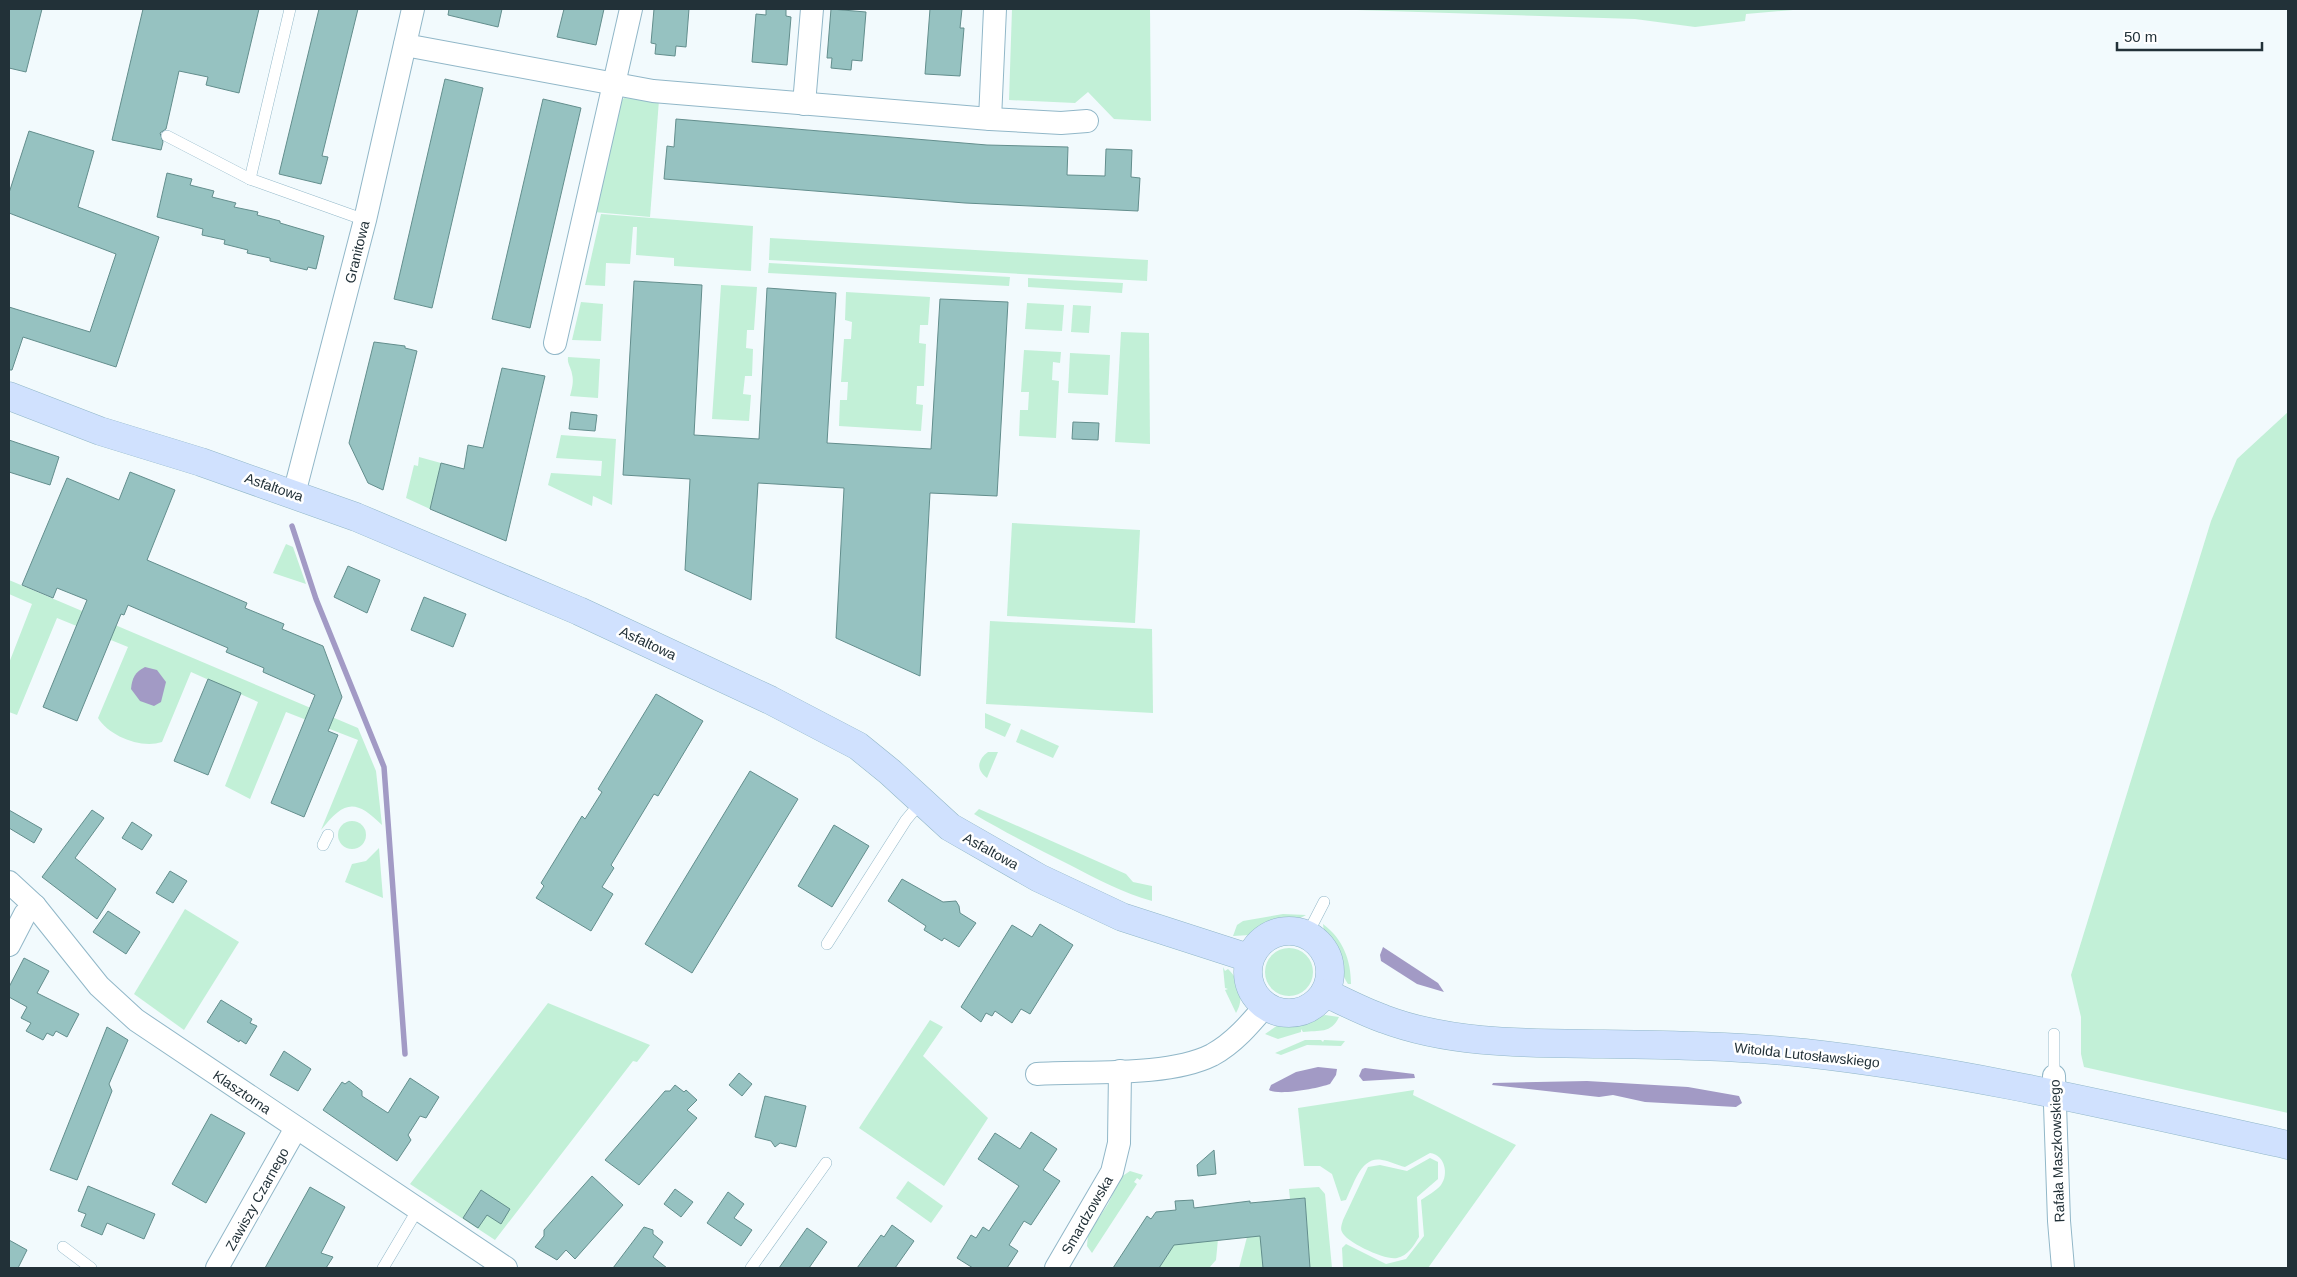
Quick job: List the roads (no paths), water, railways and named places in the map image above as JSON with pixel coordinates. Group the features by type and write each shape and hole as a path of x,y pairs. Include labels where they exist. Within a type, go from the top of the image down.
{"street":[{"name":"Granitowa","path":"294,494 365,220 413,9"},
{"path":"555,344 631,9"},
{"path":"804,104 812,9"},
{"path":"990,118 995,9"},
{"path":"405,45 654,92 1062,123 1087,121"},
{"name":"Asfaltowa","path":"9,396 100,431 201,462 356,517 579,610 770,700 858,746 890,772 950,828 998,856 1122,917 1249,958"},
{"name":"Klasztorna","path":"9,882 35,906 99,986 136,1020 506,1268"},
{"path":"9,945 25,914 35,906"},
{"path":"1285,930 1298,931 1307,935 1320,945 1327,956 1330,969 1326,993 1313,1005 1300,1011 1286,1013 1274,1011 1257,999 1252,990 1248,977 1249,958 1261,940 1273,934 1285,930"},
{"name":"Witolda Lutosławskiego","path":"1326,993 1385,1020 1464,1038 1535,1043 1681,1045 1804,1053 2054,1085 2288,1146"},
{"path":"1037,1074 1120,1071 1181,1066 1212,1055 1242,1033 1266,1005"},
{"name":"Smardzowska","path":"1056,1268 1112,1172 1119,1143 1120,1071"},
{"name":"Rafała Maszkowskiego","path":"2054,1085 2059,1221 2063,1268"},
{"name":"Zawiszy Czarnego","path":"217,1268 296,1128"}],"lane":[{"path":"250,179 290,9"},
{"path":"167,136 250,179 365,220"},
{"path":"827,944 906,820 920,802"},
{"path":"1307,935 1324,902"},
{"name":"Rafała Maszkowskiego","path":"2054,1034 2054,1085"},
{"path":"751,1268 826,1163"},
{"path":"384,1268 418,1208"},
{"path":"64,1247 90,1268"}],"waterway":[{"path":"292,526 316,599 384,767 405,1054"}]}
